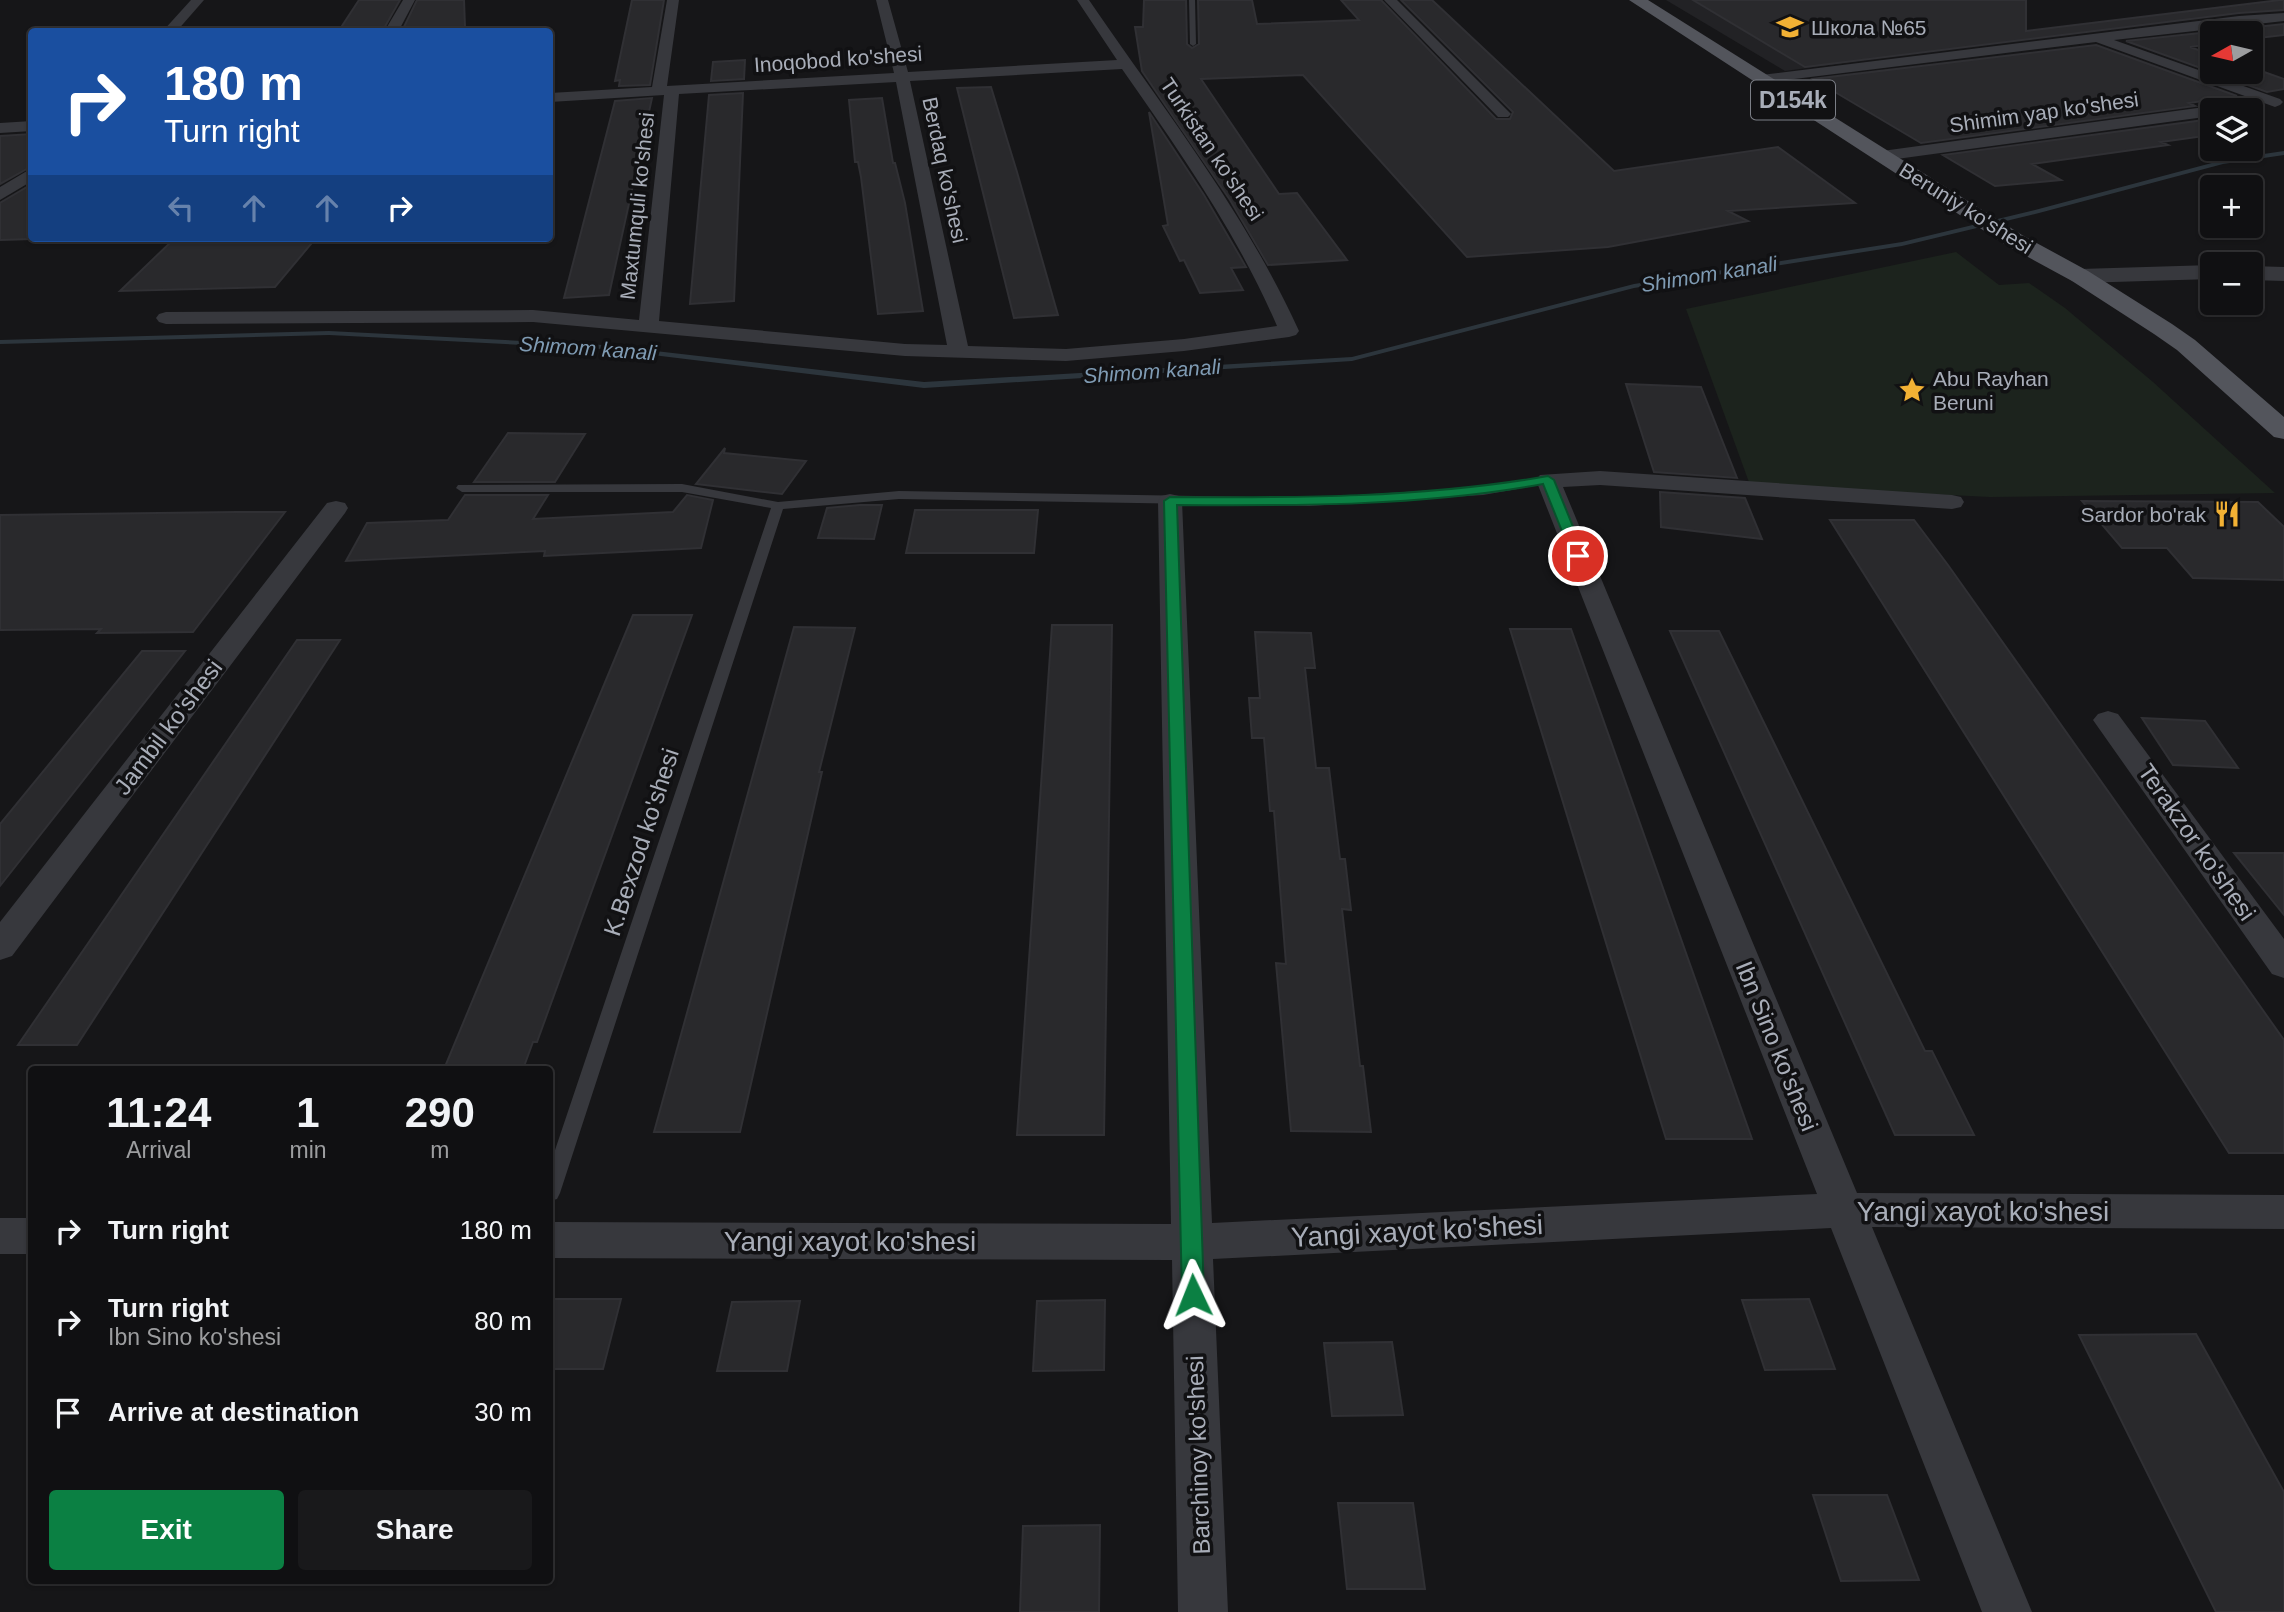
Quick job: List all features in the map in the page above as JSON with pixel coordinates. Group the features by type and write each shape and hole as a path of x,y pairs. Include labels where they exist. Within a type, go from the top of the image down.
{"main road":[{"name":"Beruniy ko'shesi","path":"1637,0 2014,240 2080,276 2186,345 2284,431"}],"street":[{"path":"172,28 198,0"},
{"path":"393,28 409,0"},
{"name":"Maxtumquli ko'shesi","path":"648,327 673,0"},
{"name":"Berdaq ko'shesi","path":"882,0 902,75 959,351"},
{"name":"Turkistan ko'shesi","path":"959,351 1066,355 1184,345 1289,331 1276,299 1243,235 1083,0"},
{"path":"1390,0 1503,114"},
{"path":"1761,79 2096,37 2284,17"},
{"path":"2096,37 2280,101"},
{"name":"Inoqobod ko'shesi","path":"553,97 1129,64"},
{"name":"Shimim yap ko'shesi","path":"1882,156 2200,112"},
{"path":"0,128 28,126"},
{"path":"0,195 28,176"},
{"path":"2080,276 2200,272"},
{"path":"2263,274 2284,274"},
{"path":"166,318 533,316 905,350 959,351"},
{"path":"1548,480 1600,478 1952,502"},
{"name":"Ibn Sino ko'shesi","path":"1548,480 2007,1612"},
{"name":"Barchinoy ko'shesi","path":"1170,501 1203,1612"},
{"name":"Jambil ko'shesi","path":"0,947 336,508"},
{"name":"Terakzor ko'shesi","path":"2108,719 2284,965"},
{"name":"Yangi xayot ko'shesi","path":"553,1240 1192,1242 1843,1210 2284,1212"},
{"path":"0,1236 28,1236"}],"lane":[{"path":"1192,0 1193,44"},
{"path":"462,488 682,488 778,506 900,495 1309,502 1421,497 1483,491 1548,480"},
{"name":"K.Bexzod ko'shesi","path":"553,1184 778,506"}],"shaded area":[{"name":"Школа №65","path":"1666,0 1832,0 1908,54 1785,71"},
{"path":"1956,252 1999,285 2029,283 2065,308 2153,382 2275,493 1990,497 1750,485 1686,309"}],"building":[{"path":"359,0 400,0 384,28 341,28"},
{"path":"417,0 464,0 465,27 403,28"},
{"path":"632,0 664,0 650,85 619,86 620,80 615,81"},
{"path":"1144,0 1186,0 1187,44 1192,48 1199,44 1198,0 1252,0 1257,24 1359,20 1341,0 1381,0 1496,119 1510,119 1513,112 1401,0 1432,0 1614,171 1778,147 1855,203 1728,211 1748,221 1608,247 1467,257 1303,75 1201,79 1279,194 1297,193 1347,260 1268,265 1230,200 1142,71 1135,27 1143,27"},
{"path":"1693,0 2026,0 2026,31 2280,0 2284,0 2284,10 2239,13 1805,67"},
{"path":"2284,24 2284,35 2263,37 2263,26"},
{"path":"2200,33 2200,46 2190,47 2200,51 2200,68 2126,41"},
{"path":"2096,45 2237,96 2200,98 2200,101 2189,103 2195,106 1921,143 1813,79"},
{"path":"745,60 744,79 711,81 713,62"},
{"path":"2263,72 2284,79 2284,89 2267,92 2245,84 2263,84"},
{"path":"991,87 1058,315 1014,318 957,88"},
{"path":"743,93 734,301 690,304 709,95"},
{"path":"652,98 609,295 564,298 615,101"},
{"path":"882,98 893,163 905,203 923,311 878,314 861,177 858,162 855,162 849,100"},
{"path":"1149,112 1204,195 1246,267 1231,268 1243,290 1200,293 1184,260 1180,261 1163,226 1168,225"},
{"path":"2200,121 2200,137 2161,142 2168,145 2032,164 2061,180 1995,186 1943,155"},
{"path":"28,134 28,168 0,184 0,136"},
{"path":"28,186 28,239 0,240 0,203"},
{"path":"171,242 313,242 275,287 120,291"},
{"path":"1626,384 1701,387 1737,478 1654,472"},
{"path":"508,433 585,434 555,482 474,482"},
{"path":"725,448 724,453 806,461 782,494 696,484"},
{"path":"1660,492 1745,498 1762,539 1661,527"},
{"path":"465,495 548,495 533,519 673,512 687,495 713,500 701,548 544,556 545,551 346,561 367,523 448,520"},
{"path":"2082,501 2258,502 2284,527 2284,580 2193,578 2167,548 2122,548"},
{"path":"882,505 874,539 818,538 827,508"},
{"path":"915,510 1038,510 1034,553 906,553"},
{"path":"285,512 193,632 0,630 0,515"},
{"path":"1830,520 1914,520 1948,565 2284,1040 2284,1153 2229,1153"},
{"path":"633,615 692,615 537,1042 533,1042 524,1066 445,1066"},
{"path":"1052,625 1112,625 1104,1135 1017,1135"},
{"path":"794,627 855,628 819,772 822,772 740,1132 654,1132"},
{"path":"1510,629 1571,629 1752,1139 1666,1139"},
{"path":"1670,631 1719,631 1925,1051 1932,1051 1974,1135 1895,1135"},
{"path":"1255,632 1311,633 1315,668 1305,668 1316,768 1329,768 1340,859 1345,859 1351,910 1342,909 1360,1066 1363,1066 1371,1132 1291,1131 1276,963 1286,964 1274,811 1270,811 1264,738 1252,738 1249,698 1260,698"},
{"path":"297,640 340,640 77,1045 18,1045"},
{"path":"142,651 185,651 0,886 0,824"},
{"path":"2142,718 2205,721 2238,768 2173,765"},
{"path":"2234,853 2284,853 2284,915"},
{"path":"554,1299 621,1299 603,1369 553,1369"},
{"path":"1809,1299 1835,1369 1765,1370 1742,1300"},
{"path":"1105,1300 1104,1370 1033,1371 1037,1301"},
{"path":"800,1301 787,1371 717,1371 732,1302"},
{"path":"2196,1334 2284,1492 2284,1612 2216,1612 2079,1335"},
{"path":"1392,1342 1403,1415 1332,1416 1324,1343"},
{"path":"1813,1495 1887,1495 1919,1580 1841,1581"},
{"path":"1338,1503 1413,1503 1425,1589 1347,1589"},
{"path":"1100,1525 1099,1612 1020,1612 1023,1526"}],"waterway":[{"name":"Shimom kanali","path":"0,342 329,333 603,347 924,385 1352,359 1634,286 1902,244 2037,212 2223,162 2284,153"}],"place":[{"name":"Школа №65","path":"1790,27"},
{"name":"Abu Rayhan Beruni","path":"1912,390"},
{"name":"Sardor bo'rak","path":"2227,514"}],"route":[{"path":"1193,1295 1170,501 1309,502 1421,497 1483,491 1548,480 1578,556"}]}
